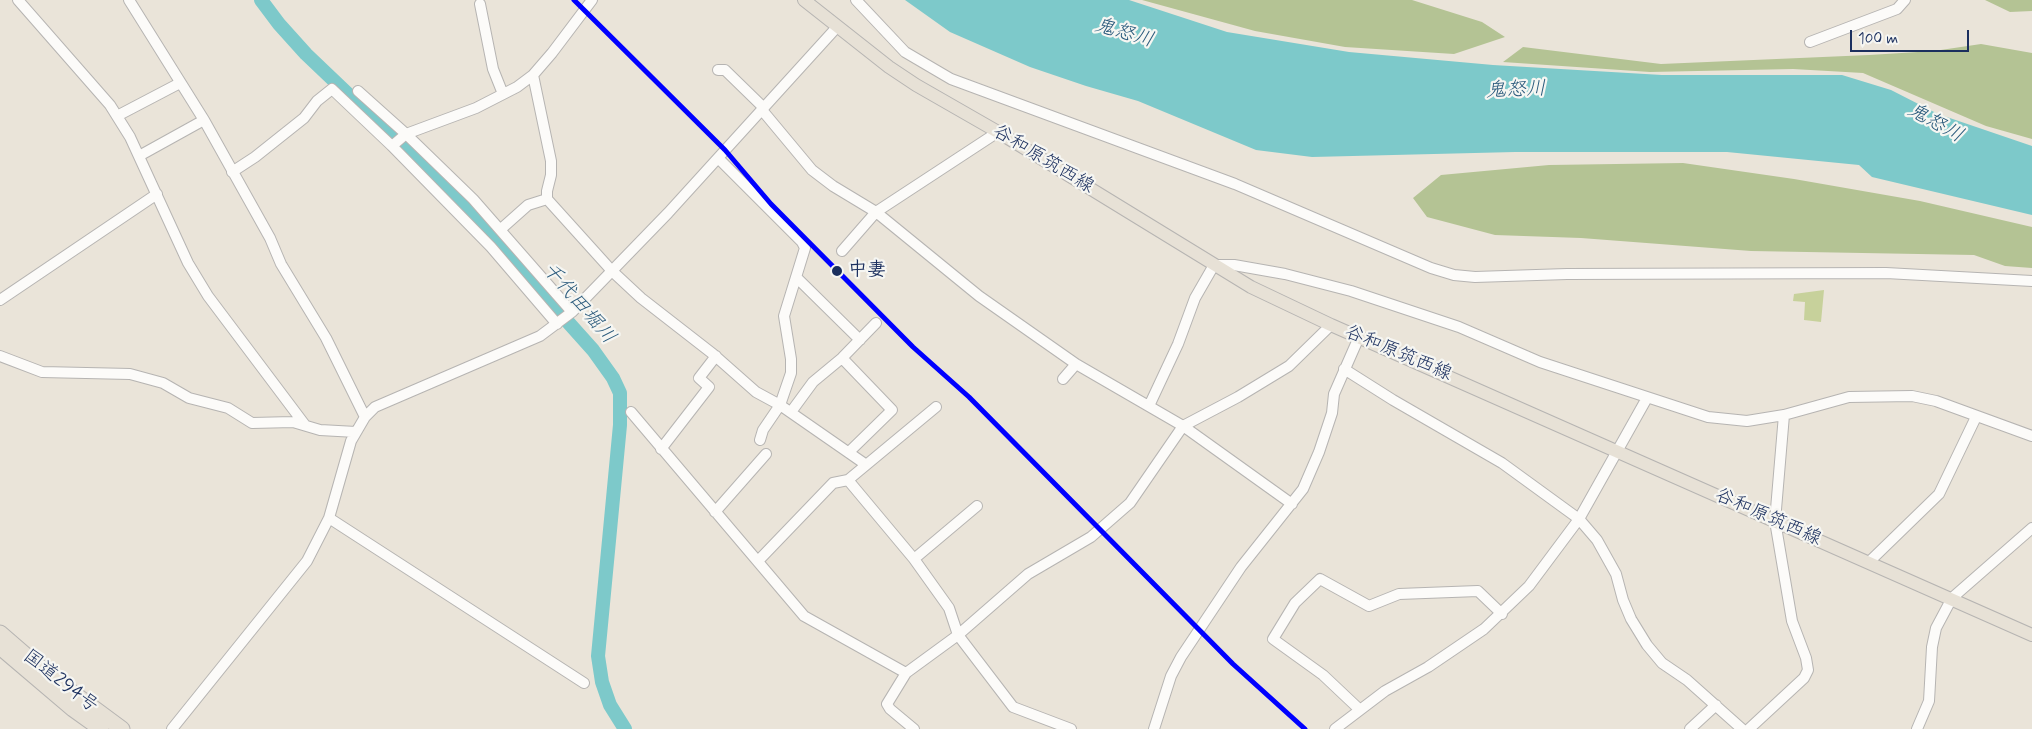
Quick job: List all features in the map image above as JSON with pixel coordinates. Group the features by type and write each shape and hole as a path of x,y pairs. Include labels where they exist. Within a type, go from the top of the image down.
{"highway":[{"name":"国道294号","path":"0,633 45,672 122,729"},
{"name":"国道294号","path":"0,647 73,709 101,729"}],"main road":[{"name":"谷和原筑西線","path":"804,0 837,27 916,85 998,132 1251,287 1331,325 2032,635"}],"street":[{"path":"18,0 59,49 100,93 117,116 139,156 188,264 208,296 305,425"},
{"path":"129,0 204,120 270,238 281,264 326,338 365,417"},
{"path":"392,146 406,134 476,108 533,75 592,0"},
{"path":"856,0 905,52 951,79 1235,184 1431,268 1454,275 1475,277 1567,274 1886,273 2032,281"},
{"path":"1810,42 1897,9 1905,0"},
{"path":"480,4 492,69 503,94"},
{"path":"172,729 307,561 329,518 356,432 365,417 375,407 540,336 572,312 718,158 837,27"},
{"path":"718,70 724,70 763,109 812,170 833,186 876,212 979,296 1076,364 1183,426 1292,504"},
{"path":"533,75 551,161 551,176 547,199 612,271 641,298 716,356 756,392 780,404 865,464"},
{"path":"117,116 180,83"},
{"path":"232,172 256,157 304,118 317,101 332,89 392,146 491,247 557,324"},
{"path":"358,91 406,134 501,229 572,312"},
{"path":"139,156 204,120"},
{"path":"842,251 876,212 998,132"},
{"path":"718,158 802,242 805,248 784,316 792,359 791,374 780,404 763,430 760,440"},
{"path":"0,300 157,194"},
{"path":"501,229 528,205 547,199"},
{"path":"1149,406 1178,344 1195,298 1214,265 1234,265 1285,274 1351,291 1459,327 1540,362 1708,417 1747,421 1784,415 1849,397 1912,396 1936,401 2032,436"},
{"path":"796,277 860,340"},
{"path":"791,412 813,382 842,358 876,323"},
{"path":"914,729 890,709 887,704 906,673 958,634 1028,574 1091,537 1130,503 1183,426 1238,397 1289,366 1331,325"},
{"path":"1154,729 1171,676 1181,657 1241,567 1303,489 1319,452 1332,413 1334,394 1359,337"},
{"path":"0,356 42,372 130,374 163,383 189,398 228,408 252,422 292,422 320,430 356,432"},
{"path":"661,449 709,387 699,378 716,356"},
{"path":"842,358 892,410 849,452"},
{"path":"1063,379 1076,364"},
{"path":"1344,368 1394,400 1502,463 1578,519 1597,540 1616,574 1631,620 1647,645 1662,663 1687,680 1742,729"},
{"path":"1335,729 1385,691 1436,662 1484,629 1502,614 1529,586 1578,519 1647,398"},
{"path":"758,561 834,483 848,480 936,406"},
{"path":"631,412 804,616 906,673"},
{"path":"1749,729 1804,678 1808,670 1806,658 1792,621 1775,521 1784,415"},
{"path":"1869,562 1939,494 1976,417"},
{"path":"715,512 766,454"},
{"path":"848,480 914,559 949,608 958,634 1013,707 1071,729"},
{"path":"914,559 977,506"},
{"path":"329,518 584,683"},
{"path":"1917,729 1929,701 1932,647 1936,628 1952,598 2032,528"},
{"path":"1359,709 1323,675 1273,639 1295,603 1320,578 1369,606 1399,594 1478,590 1502,614"},
{"path":"1690,729 1716,705"}],"green space":[{"path":"1142,0 1412,0 1482,22 1505,37 1454,54 1345,47 1255,31"},
{"path":"1985,0 2032,0 2032,11 2010,12"},
{"path":"1981,44 2032,53 2032,139 1986,126 1863,73 1793,69 1650,72 1503,62 1523,47 1661,64 1934,51"},
{"path":"1683,163 1794,179 1920,201 2032,227 2032,268 2005,266 1974,255 1751,251 1581,238 1495,235 1427,217 1413,198 1441,175 1549,165"},
{"path":"1824,290 1821,322 1804,320 1805,302 1793,301 1794,294"}],"water":[{"name":"鬼怒川","path":"905,0 1129,0 1227,32 1349,52 1493,65 1662,75 1842,75 1891,90 1938,114 2032,146 2032,215 1872,177 1859,165 1727,152 1515,152 1312,157 1256,150 1138,101 1030,67 950,32"}],"waterway":[{"name":"千代田堀川","path":"261,0 279,24 306,54 455,196 593,350 613,378 620,393 620,425 598,656 602,682 610,705 625,729"}],"transit line":[{"path":"574,0 725,150 771,204 913,347 969,397 1233,664 1305,729"}],"place":[{"name":"中妻","path":"837,271"}]}
